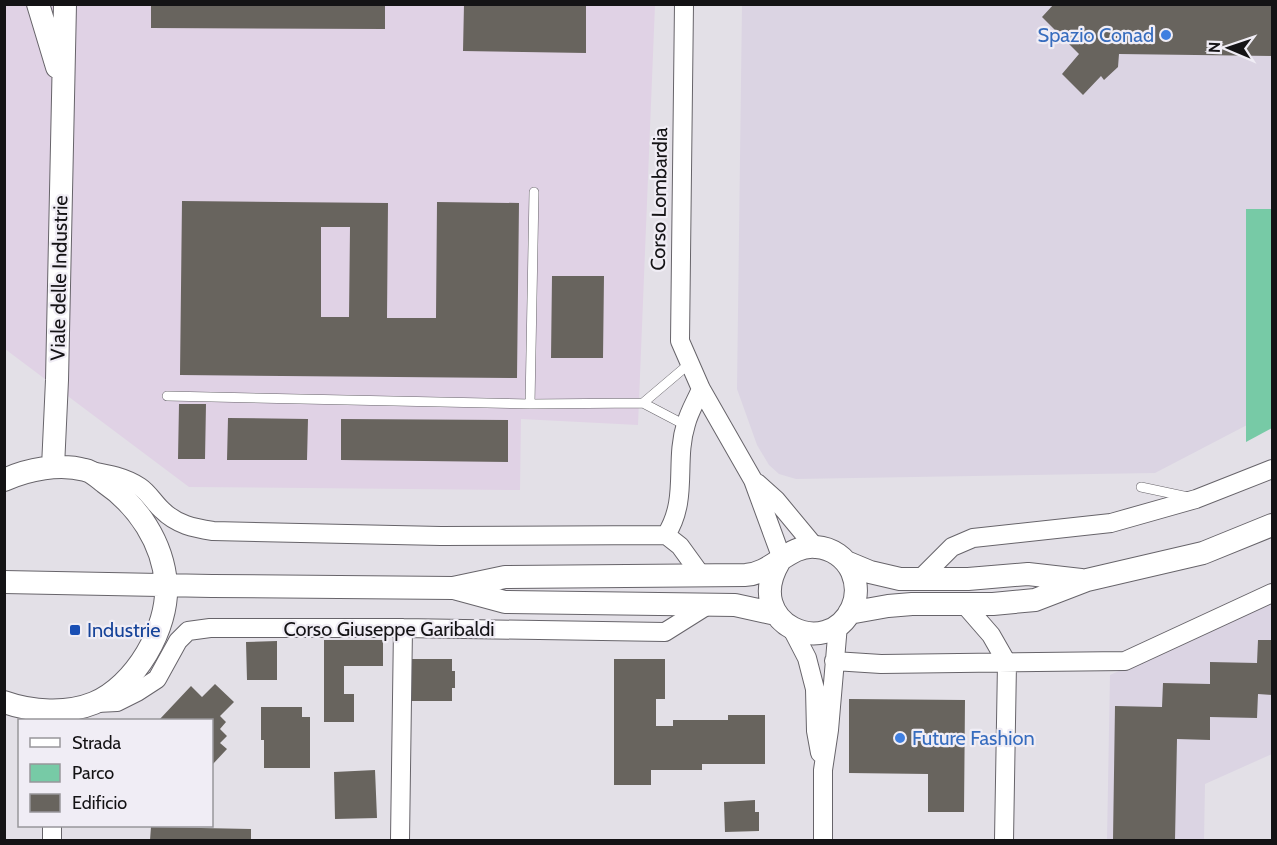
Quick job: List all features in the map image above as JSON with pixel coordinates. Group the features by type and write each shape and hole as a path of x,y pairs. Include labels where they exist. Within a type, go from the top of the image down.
{"street":[{"name":"Viale delle Industrie","path":"38,4 63,89"},
{"name":"Viale delle Industrie","path":"53,467 65,4"},
{"name":"Corso Lombardia","path":"684,4 680,341 701,389 753,480 781,561"},
{"path":"701,389 685,425 679,506 666,535 680,546 701,575"},
{"name":"Corso Giuseppe Garibaldi","path":"4,480 17,474 53,467 86,470 119,477 139,486 163,511 187,527 213,531 441,536 666,535"},
{"path":"920,579 952,547 973,538 1110,523 1196,499 1272,469"},
{"name":"Corso Giuseppe Garibaldi","path":"86,470 114,488 145,521 161,554 166,586 160,628 140,666 120,686 95,703"},
{"name":"Corso Lombardia","path":"753,480 776,500 815,547"},
{"name":"Corso Giuseppe Garibaldi","path":"453,588 505,602 746,606 808,633 823,632 844,619 908,604 1035,600 1087,580 1203,553 1272,525"},
{"name":"Corso Giuseppe Garibaldi","path":"4,582 166,586 453,588 505,577 755,575 797,550 815,547 837,554 846,562 885,576 968,579 1028,574 1087,580"},
{"path":"781,561 772,574 769,588 770,601 807,658 815,689 816,731 823,770"},
{"path":"823,840 823,770 829,730 834,661 844,619 856,592 852,571 846,562"},
{"path":"834,661 881,664 1125,661 1272,593"},
{"path":"964,604 990,635 1006,663 1004,840"},
{"name":"Corso Giuseppe Garibaldi","path":"4,702 53,715 95,703 117,702 157,679 178,640 188,631 210,628 403,628 665,632 708,605"},
{"path":"400,840 403,628"}],"lane":[{"path":"530,404 534,192"},
{"path":"643,403 689,364"},
{"path":"167,396 530,404 643,403 685,425"},
{"path":"1141,487 1196,499"}],"shaded area":[{"path":"4,5 655,5 638,425 521,419 520,490 189,487 5,349"},
{"path":"742,5 1272,5 1272,412 1155,473 796,479 779,474 769,465 757,445 737,389"},
{"path":"1272,602 1272,754 1205,784 1204,840 1107,840 1110,675"}],"green space":[{"path":"1246,209 1272,209 1272,428 1246,442"}],"building":[{"path":"151,4 385,4 385,29 151,28"},
{"path":"464,4 586,4 586,53 463,51"},
{"name":"Spazio Conad","path":"1054,4 1272,4 1272,56 1119,54 1118,67 1104,80 1101,76 1083,95 1062,74 1079,54 1042,17"},
{"path":"182,201 388,203 387,318 436,318 437,202 519,203 517,378 180,375","holes":["321,227 350,227 349,317 321,317"]},
{"path":"552,276 604,276 603,358 551,358"},
{"path":"179,404 206,404 205,459 178,459"},
{"path":"228,418 308,419 307,460 227,460"},
{"path":"341,419 508,420 508,462 341,460"},
{"path":"324,640 383,640 383,666 344,666 344,694 354,694 354,722 324,722"},
{"path":"1258,640 1272,640 1272,695 1258,694 1257,718 1210,717 1210,740 1177,739 1175,840 1113,840 1115,706 1162,707 1163,683 1210,684 1210,662 1257,663"},
{"path":"277,641 277,680 247,680 246,642"},
{"path":"410,659 452,659 455,688 452,688 452,701 410,701"},
{"path":"614,659 665,659 665,699 656,699 656,726 673,726 673,720 728,720 728,715 765,715 765,764 702,764 702,770 651,770 651,785 614,785"},
{"path":"215,684 234,702 220,716 226,722 220,729 227,736 220,743 227,749 213,764 213,719 160,719 191,686 202,697"},
{"path":"849,699 965,700 964,812 928,812 928,774 849,773"},
{"path":"261,707 302,707 302,717 310,717 310,768 264,768"},
{"path":"375,770 377,818 335,819 334,772"},
{"path":"755,800 755,812 759,812 759,831 725,832 724,802"},
{"path":"151,827 251,829 251,840 150,840"}],"place":[{"name":"Spazio Conad","path":"1166,35"},
{"name":"Industrie","path":"75,630"},
{"name":"Future Fashion","path":"900,738"}]}
